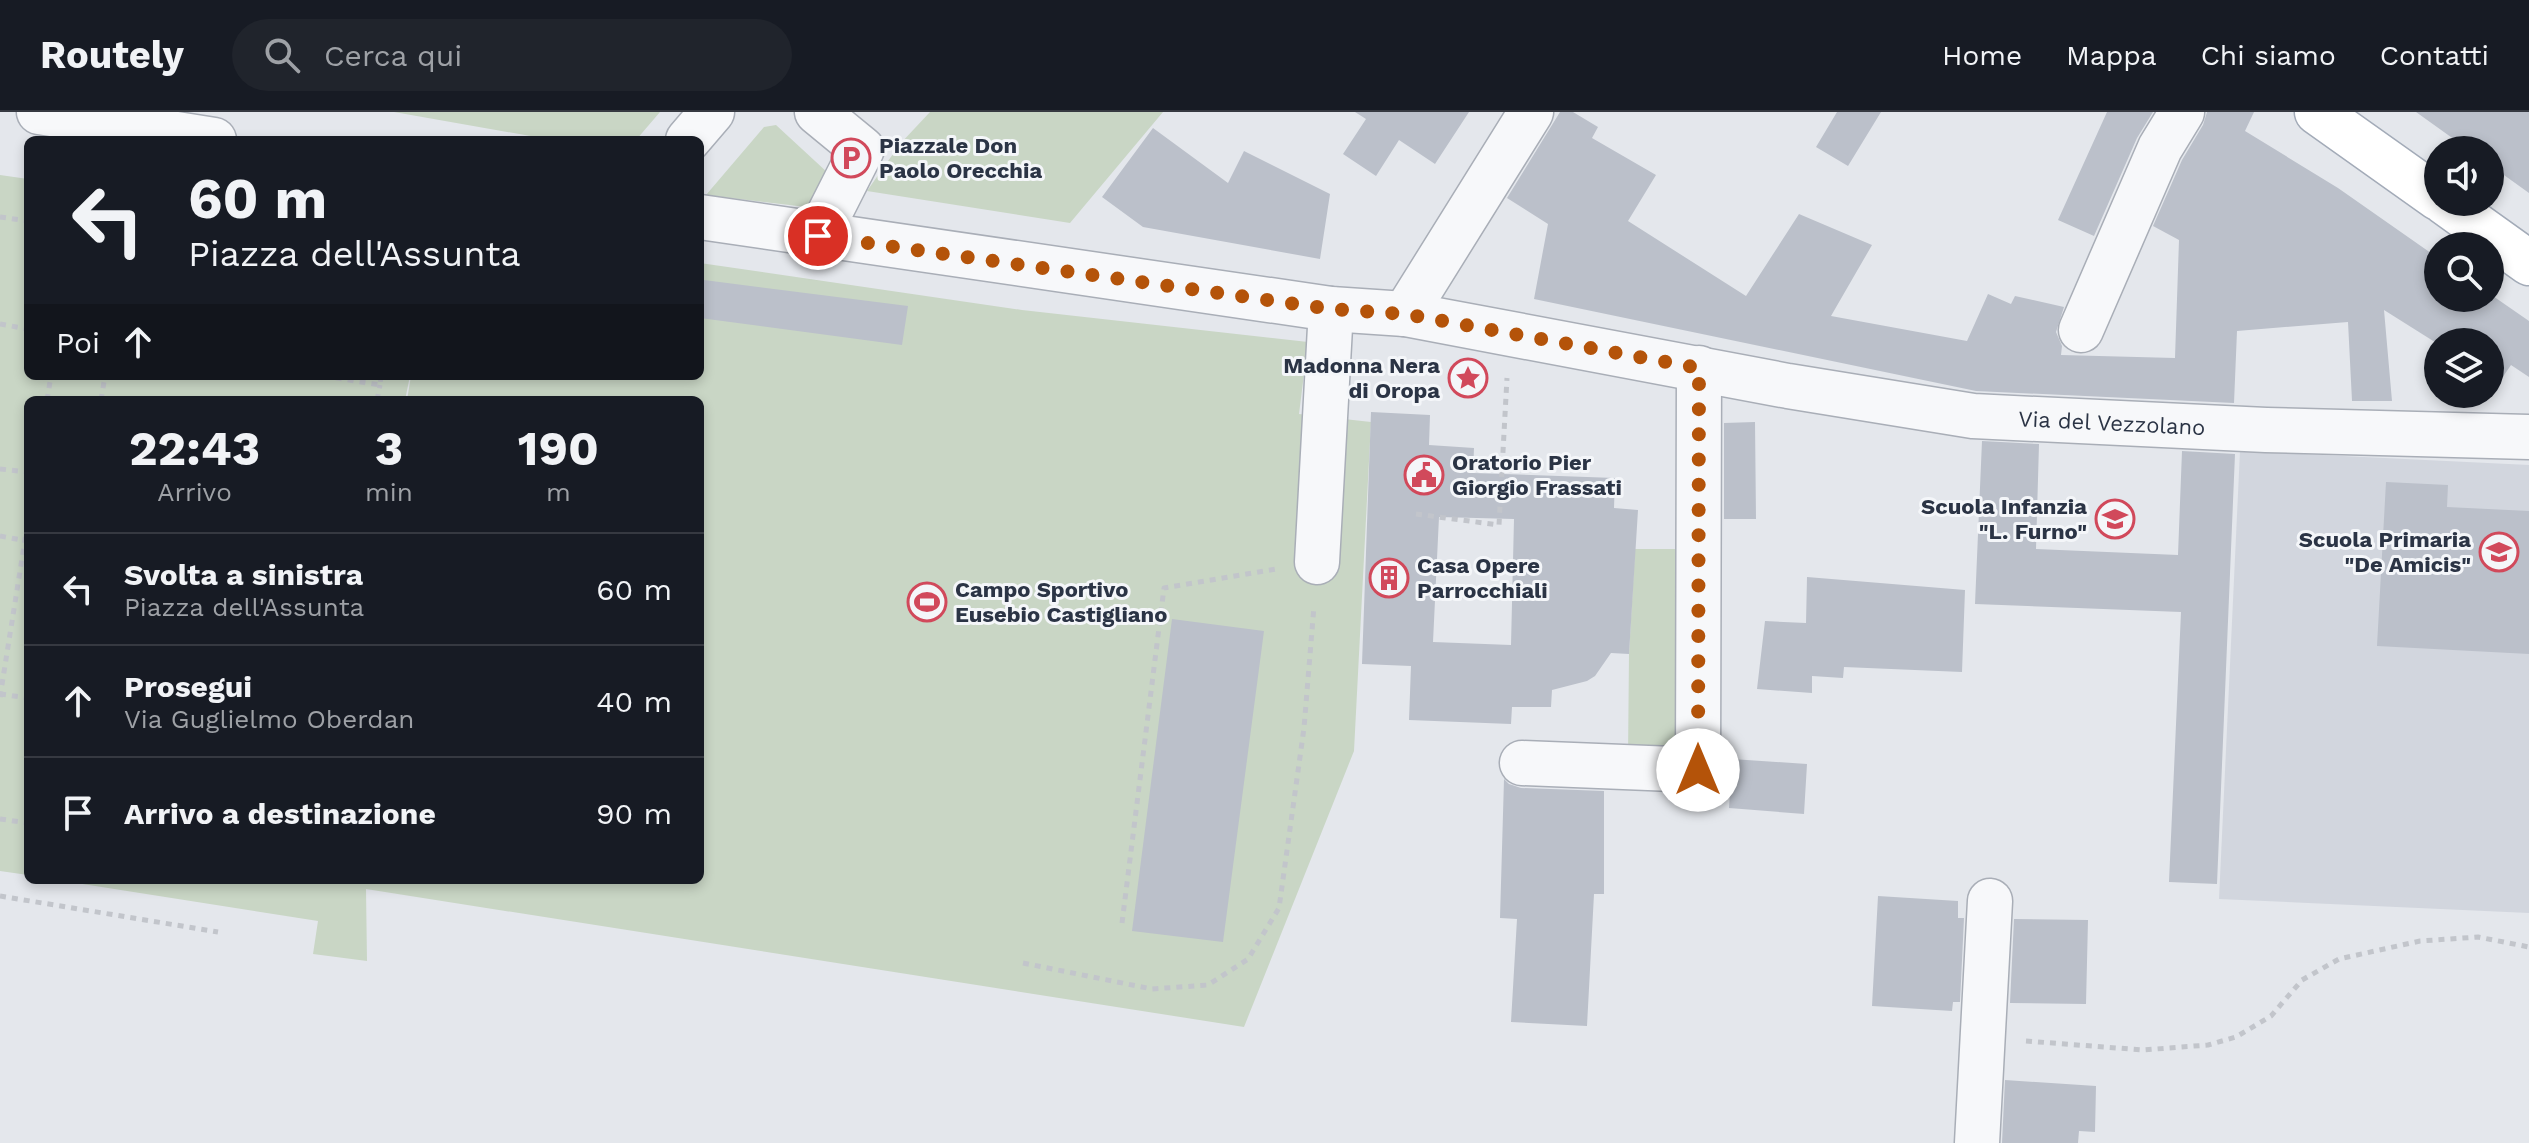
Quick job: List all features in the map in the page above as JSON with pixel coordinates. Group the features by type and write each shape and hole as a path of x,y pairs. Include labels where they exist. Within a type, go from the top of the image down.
{"main road":[{"path":"2317,112 2424,188"},
{"path":"2464,216 2529,263"}],"street":[{"path":"39,112 189,136"},
{"path":"691,136 712,112"},
{"path":"817,112 862,149 818,236"},
{"path":"1405,314 1531,112"},
{"path":"2081,330 2160,148 2182,112"},
{"name":"Via del Vezzolano","path":"704,218 1331,309 1405,314 1788,386 1973,416 2296,431 2529,437"},
{"path":"1317,562 1331,309"},
{"path":"1522,763 1698,770 1699,368"},
{"path":"1977,1143 1990,901"}],"path":[{"path":"0,217 24,220"},
{"path":"0,324 24,328"},
{"path":"1416,514 1499,525 1510,333"},
{"path":"349,380 380,385"},
{"path":"378,396 381,380"},
{"path":"0,469 24,472"},
{"path":"0,536 24,540"},
{"path":"24,552 0,695 24,698"},
{"path":"1023,963 1152,989 1208,985 1248,959 1279,908 1304,728 1317,562 1164,588 1122,923"},
{"path":"0,819 24,822"},
{"path":"0,896 218,932"},
{"path":"1983,1037 2143,1050 2208,1045 2236,1037 2271,1016 2302,980 2339,959 2420,941 2478,937 2529,947"}],"shaded area":[{"path":"2240,451 2529,465 2529,913 2219,899"}],"green space":[{"path":"394,112 660,112 639,136 530,136"},
{"path":"930,112 1163,112 1070,223 867,191 900,144"},
{"path":"776,125 828,173 823,209 706,195 764,127"},
{"path":"0,175 24,178 24,380 409,380 406,396 24,396 24,874 0,871"},
{"path":"704,264 1022,310 1308,342 1299,414 1371,422 1354,751 1244,1027 366,889 367,961 313,954 318,921 82,884 704,884 704,396 408,396 410,380 704,380"},
{"path":"1635,549 1694,549 1694,746 1628,757 1629,654"}],"building":[{"path":"1355,112 1469,112 1435,164 1399,140 1376,176 1343,154 1366,119"},
{"path":"1560,112 1573,112 1598,127 1592,138 1656,175 1628,221 1746,296 1799,214 1872,245 1831,316 1967,341 1988,294 2011,304 2015,296 2064,307 2056,332 2062,346 2061,355 2175,358 2179,240 2153,226 2207,112 2254,112 2245,131 2338,188 2424,248 2424,312 2504,312 2504,304 2529,321 2529,377 2511,365 2504,375 2504,328 2424,328 2424,335 2384,310 2392,401 2352,401 2348,322 2237,331 2234,403 1976,391 1534,299 1548,224 1507,198"},
{"path":"1837,112 1881,112 1848,166 1816,147"},
{"path":"2107,112 2153,112 2137,138 2094,236 2058,220"},
{"path":"2416,112 2529,112 2529,193 2504,175 2504,136 2449,136"},
{"path":"1153,128 1228,183 1244,151 1330,194 1320,259 1143,227 1102,197"},
{"path":"704,280 908,306 902,345 704,319"},
{"path":"1371,412 1430,415 1429,445 1474,448 1473,473 1615,478 1614,508 1638,510 1629,654 1611,653 1595,676 1552,690 1551,707 1512,707 1511,724 1409,720 1411,666 1362,664","holes":["1439,517 1514,519 1511,645 1433,642"]},
{"path":"1755,422 1756,519 1724,519 1724,423"},
{"path":"1982,441 2039,444 2036,549 2178,555 2182,451 2235,454 2217,884 2169,882 2181,612 1975,604"},
{"path":"2386,482 2448,485 2447,507 2529,511 2529,654 2377,646"},
{"path":"1807,577 1965,590 1962,672 1844,667 1843,678 1812,676 1812,693 1757,689 1765,621 1806,623"},
{"path":"1172,619 1264,631 1223,942 1132,931"},
{"path":"1732,759 1807,764 1804,814 1729,808"},
{"path":"1504,779 1521,788 1604,791 1604,894 1594,894 1587,1026 1511,1022 1517,919 1500,918"},
{"path":"1878,896 1958,901 1958,918 1964,918 1960,1002 1953,1002 1952,1011 1872,1006"},
{"path":"2014,919 2088,920 2086,1004 2010,1003"},
{"path":"2005,1080 2096,1086 2095,1132 2079,1131 2078,1143 2002,1143"}],"place":[{"name":"Piazzale Don Paolo Orecchia","path":"851,158"},
{"name":"Madonna Nera di Oropa","path":"1468,378"},
{"name":"Oratorio Pier Giorgio Frassati","path":"1424,475"},
{"name":"Scuola Infanzia \"L. Furno\"","path":"2115,519"},
{"name":"Scuola Primaria \"De Amicis\"","path":"2499,552"},
{"name":"Casa Opere Parrocchiali","path":"1389,578"},
{"name":"Campo Sportivo Eusebio Castigliano","path":"927,602"}],"route":[{"path":"818,236 1331,309 1405,314 1699,368 1698,770"}]}
